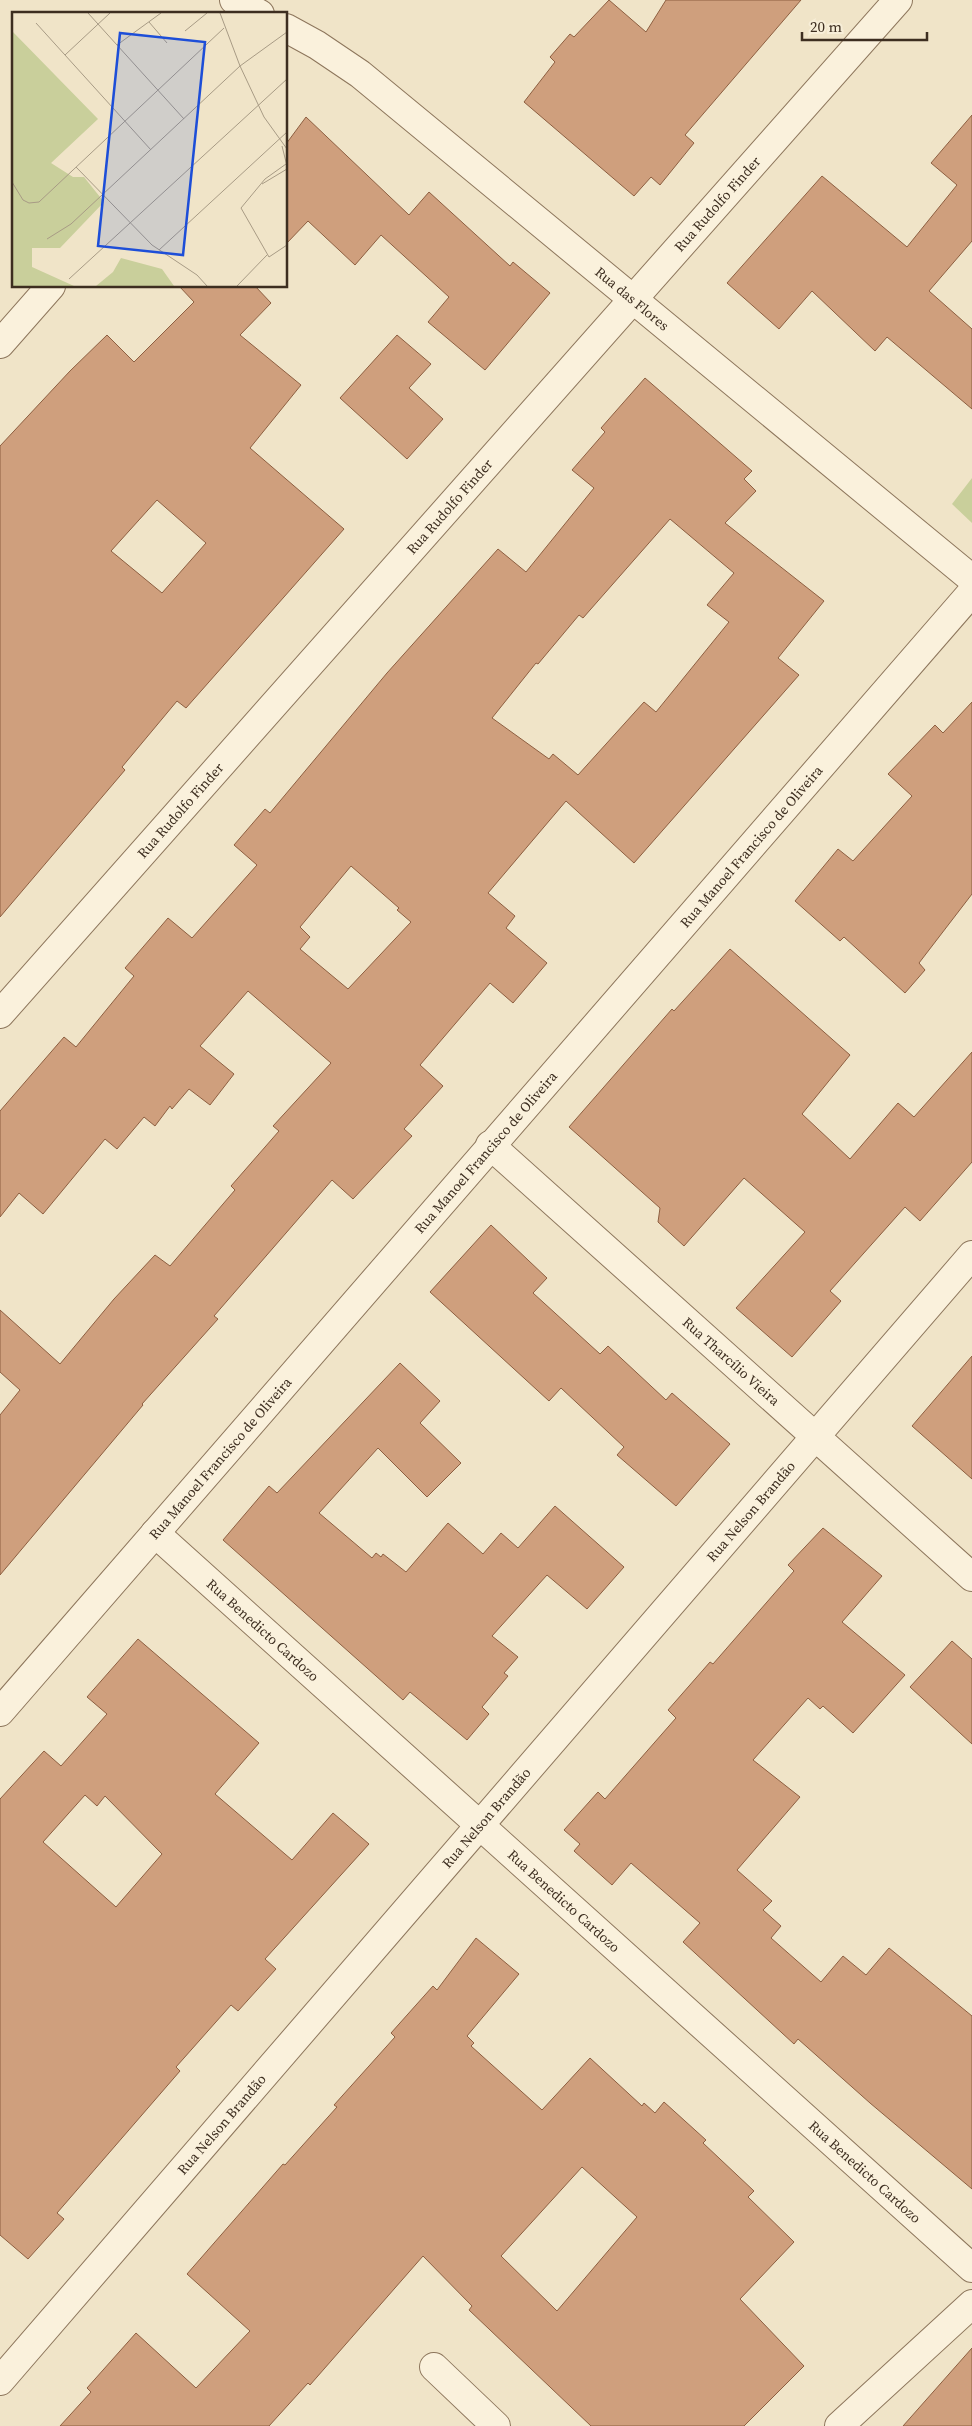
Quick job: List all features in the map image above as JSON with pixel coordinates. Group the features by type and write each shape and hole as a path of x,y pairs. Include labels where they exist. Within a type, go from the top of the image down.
{"street":[{"path":"234,0 256,12"},
{"name":"Rua Rudolfo Finder","path":"0,1014 898,0"},
{"name":"Rua das Flores","path":"288,29 317,45 360,74 972,579"},
{"path":"0,344 49,288"},
{"name":"Rua Manoel Francisco de Oliveira","path":"0,1712 972,592"},
{"name":"Rua Tharcílio Vieira","path":"490,1146 972,1577"},
{"name":"Rua Nelson Brandão","path":"0,2381 972,1255"},
{"name":"Rua Benedicto Cardozo","path":"155,1533 972,2268"},
{"path":"838,2426 972,2304"},
{"path":"434,2367 496,2426"}],"green space":[{"path":"972,478 972,523 952,504"}],"building":[{"path":"609,0 646,32 666,0 801,0 685,135 694,143 660,185 651,177 634,196 524,102 555,62 550,57 570,34 574,37"},
{"path":"972,115 972,241 929,291 972,329 972,409 887,337 875,351 812,291 779,329 727,283 822,176 907,247 957,185 931,163"},
{"path":"306,117 409,215 429,192 510,266 513,262 550,293 485,370 428,322 449,297 381,235 355,265 308,221 288,242 288,141"},
{"path":"181,288 257,288 271,303 240,335 301,385 250,448 344,529 186,708 177,701 122,767 125,770 0,917 0,446 70,371 107,335 134,362 194,302","holes":["157,500 206,543 162,593 111,551"]},
{"path":"397,335 431,364 409,388 443,419 407,459 340,398"},
{"path":"645,378 752,471 744,479 756,491 725,523 824,601 778,658 799,675 634,863 566,801 488,893 515,916 506,928 547,963 513,1003 490,983 420,1065 443,1086 404,1129 412,1136 353,1199 332,1180 214,1316 218,1319 142,1404 0,1575 0,1415 20,1390 0,1372 0,1310 60,1364 114,1299 155,1255 170,1266 235,1190 231,1186 279,1131 273,1126 331,1063 248,991 200,1046 234,1074 210,1105 189,1089 172,1109 170,1106 155,1126 144,1117 117,1149 105,1139 43,1214 19,1193 0,1217 0,1111 64,1037 76,1047 134,976 125,968 168,918 192,938 257,865 234,845 265,809 270,813 387,673 498,549 526,572 594,488 572,470 605,432 601,428","holes":["670,519 734,573 707,605 729,622 656,712 644,702 578,775 553,754 549,759 492,718 536,663 538,664 579,615 583,618","351,866 399,908 397,910 411,922 348,989 300,949 310,937 300,927"]},
{"path":"972,702 972,894 919,963 925,970 905,993 844,937 840,941 795,901 838,849 853,861 912,796 888,774 935,725 943,733"},
{"path":"730,949 850,1055 802,1114 850,1159 898,1103 914,1117 972,1052 972,1162 920,1221 905,1207 830,1291 841,1301 792,1357 736,1308 805,1232 744,1178 684,1246 658,1222 660,1208 569,1127 672,1009 674,1011"},
{"path":"491,1225 547,1278 533,1293 600,1354 608,1346 666,1400 672,1393 730,1444 676,1506 617,1455 624,1447 561,1388 549,1401 430,1292"},
{"path":"972,1356 972,1479 912,1426"},
{"path":"400,1363 440,1401 420,1423 461,1463 427,1497 378,1448 319,1513 372,1558 376,1553 381,1557 383,1554 406,1572 448,1523 483,1554 501,1533 518,1548 555,1506 624,1567 587,1609 547,1575 492,1636 518,1657 504,1673 508,1676 482,1707 489,1714 467,1740 410,1692 403,1700 223,1540 269,1486 277,1493"},
{"path":"823,1528 882,1576 842,1622 905,1675 853,1733 823,1706 820,1709 808,1698 753,1760 800,1797 737,1870 772,1901 763,1910 781,1926 771,1938 821,1982 843,1956 866,1975 889,1948 972,2016 972,2189 798,2039 794,2044 683,1942 700,1923 631,1863 612,1885 574,1851 580,1844 564,1830 598,1792 605,1799 676,1718 668,1710 710,1662 713,1664 794,1571 788,1565"},
{"path":"138,1639 259,1743 215,1794 292,1860 333,1813 369,1844 265,1959 276,1969 238,2011 231,2005 176,2067 180,2071 57,2213 64,2219 28,2259 0,2235 0,1799 44,1751 61,1766 107,1714 87,1697","holes":["85,1795 97,1806 105,1796 162,1854 116,1907 43,1842"]},
{"path":"952,1641 972,1659 972,1744 910,1687"},
{"path":"476,1938 519,1974 467,2036 474,2043 471,2046 542,2110 590,2058 642,2106 644,2103 655,2113 664,2102 706,2140 703,2143 754,2191 748,2197 794,2242 740,2299 804,2366 744,2426 591,2426 469,2310 472,2306 423,2256 310,2385 308,2383 269,2426 60,2426 91,2392 87,2388 136,2333 196,2388 250,2331 187,2274 283,2164 285,2165 337,2107 334,2105 395,2037 391,2033 433,1986 437,1990","holes":["582,2167 637,2217 557,2311 501,2256"]},
{"path":"972,2348 972,2426 903,2426"}]}
